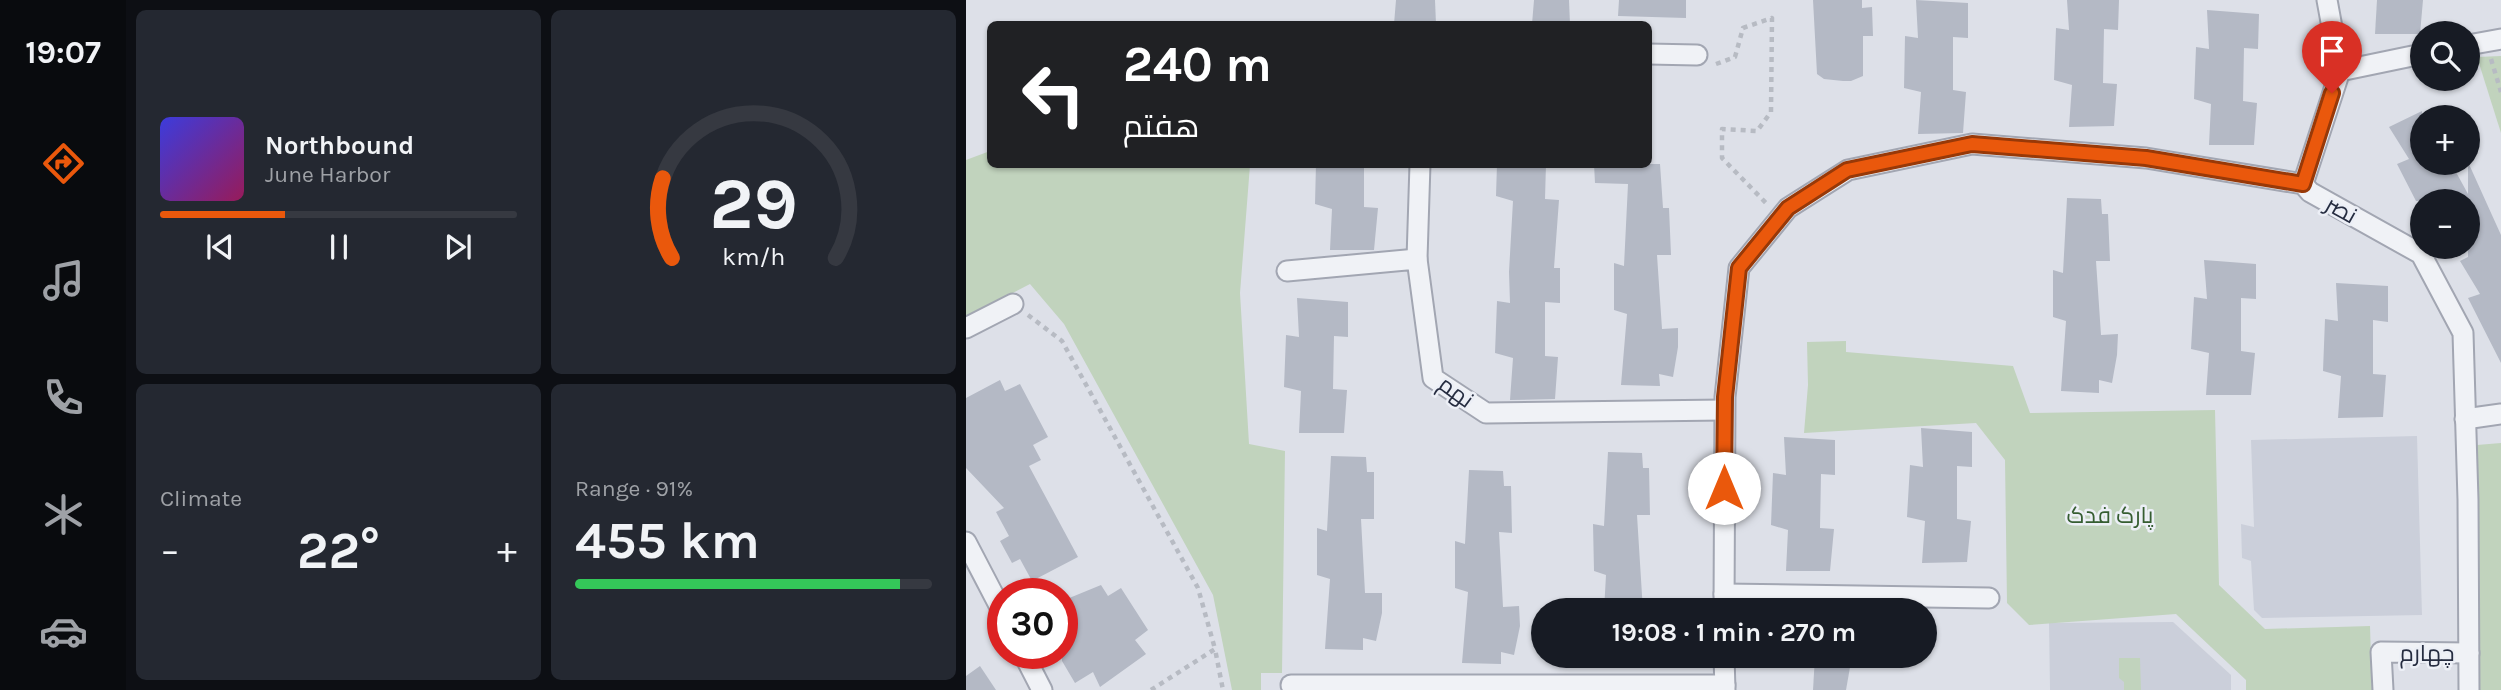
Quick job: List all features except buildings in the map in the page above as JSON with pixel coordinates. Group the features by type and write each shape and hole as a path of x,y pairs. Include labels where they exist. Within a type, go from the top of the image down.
{"street":[{"path":"2303,184 2340,71 2327,0"},
{"path":"1652,54 1697,55"},
{"path":"2340,71 2410,56"},
{"name":"نصر","path":"1724,598 1724,410 1739,268 1788,208 1847,170 1972,144 2146,158 2303,184 2310,192 2421,254 2463,333 2469,690"},
{"name":"نهم","path":"1420,168 1417,259 1433,379 1486,413 1724,410"},
{"path":"1287,271 1417,259"},
{"path":"966,328 1013,304"},
{"path":"2465,419 2501,414"},
{"path":"966,542 987,582"},
{"path":"1937,599 1989,598"},
{"name":"چهارم","path":"2382,690 2381,652 2469,653"},
{"path":"1291,685 1725,688 1724,668"},
{"path":"1031,669 1042,690"}],"path":[{"path":"1697,55 1714,65 1735,57 1742,29 1772,18 1771,111 1757,131 1722,129 1722,158 1779,218"},
{"path":"2485,42 2501,92"},
{"path":"1013,304 1062,341 1198,587 1223,690"},
{"path":"1151,690 1215,649"}],"shaded area":[{"path":"2417,436 2422,615 2262,618 2254,610 2251,561 2242,558 2241,524 2254,527 2251,440"},
{"path":"2173,622 2231,675 2231,690 2050,690 2049,623"}],"green space":[{"path":"2501,56 2501,133 2480,66 2480,57"},
{"path":"987,152 987,168 1250,168 1240,293 1249,444 1285,451 1282,673 1261,673 1261,690 1232,690 1213,595 1064,324 1030,284 966,317 966,160"},
{"name":"پارک فدک","path":"1846,341 1846,352 2013,366 2030,413 2215,410 2219,585 2265,629 2370,626 2372,690 2246,690 2246,680 2176,614 2029,625 2007,603 2005,460 1976,423 1804,433 1808,385 1807,342"},
{"path":"2501,443 2501,690 2477,690 2477,445"},
{"path":"2119,658 2140,658 2141,690 2124,690 2124,682 2119,678"}],"route":[{"path":"1724,488 1725,397 1739,268 1788,208 1847,170 1972,144 2146,158 2303,184 2332,93"}]}
